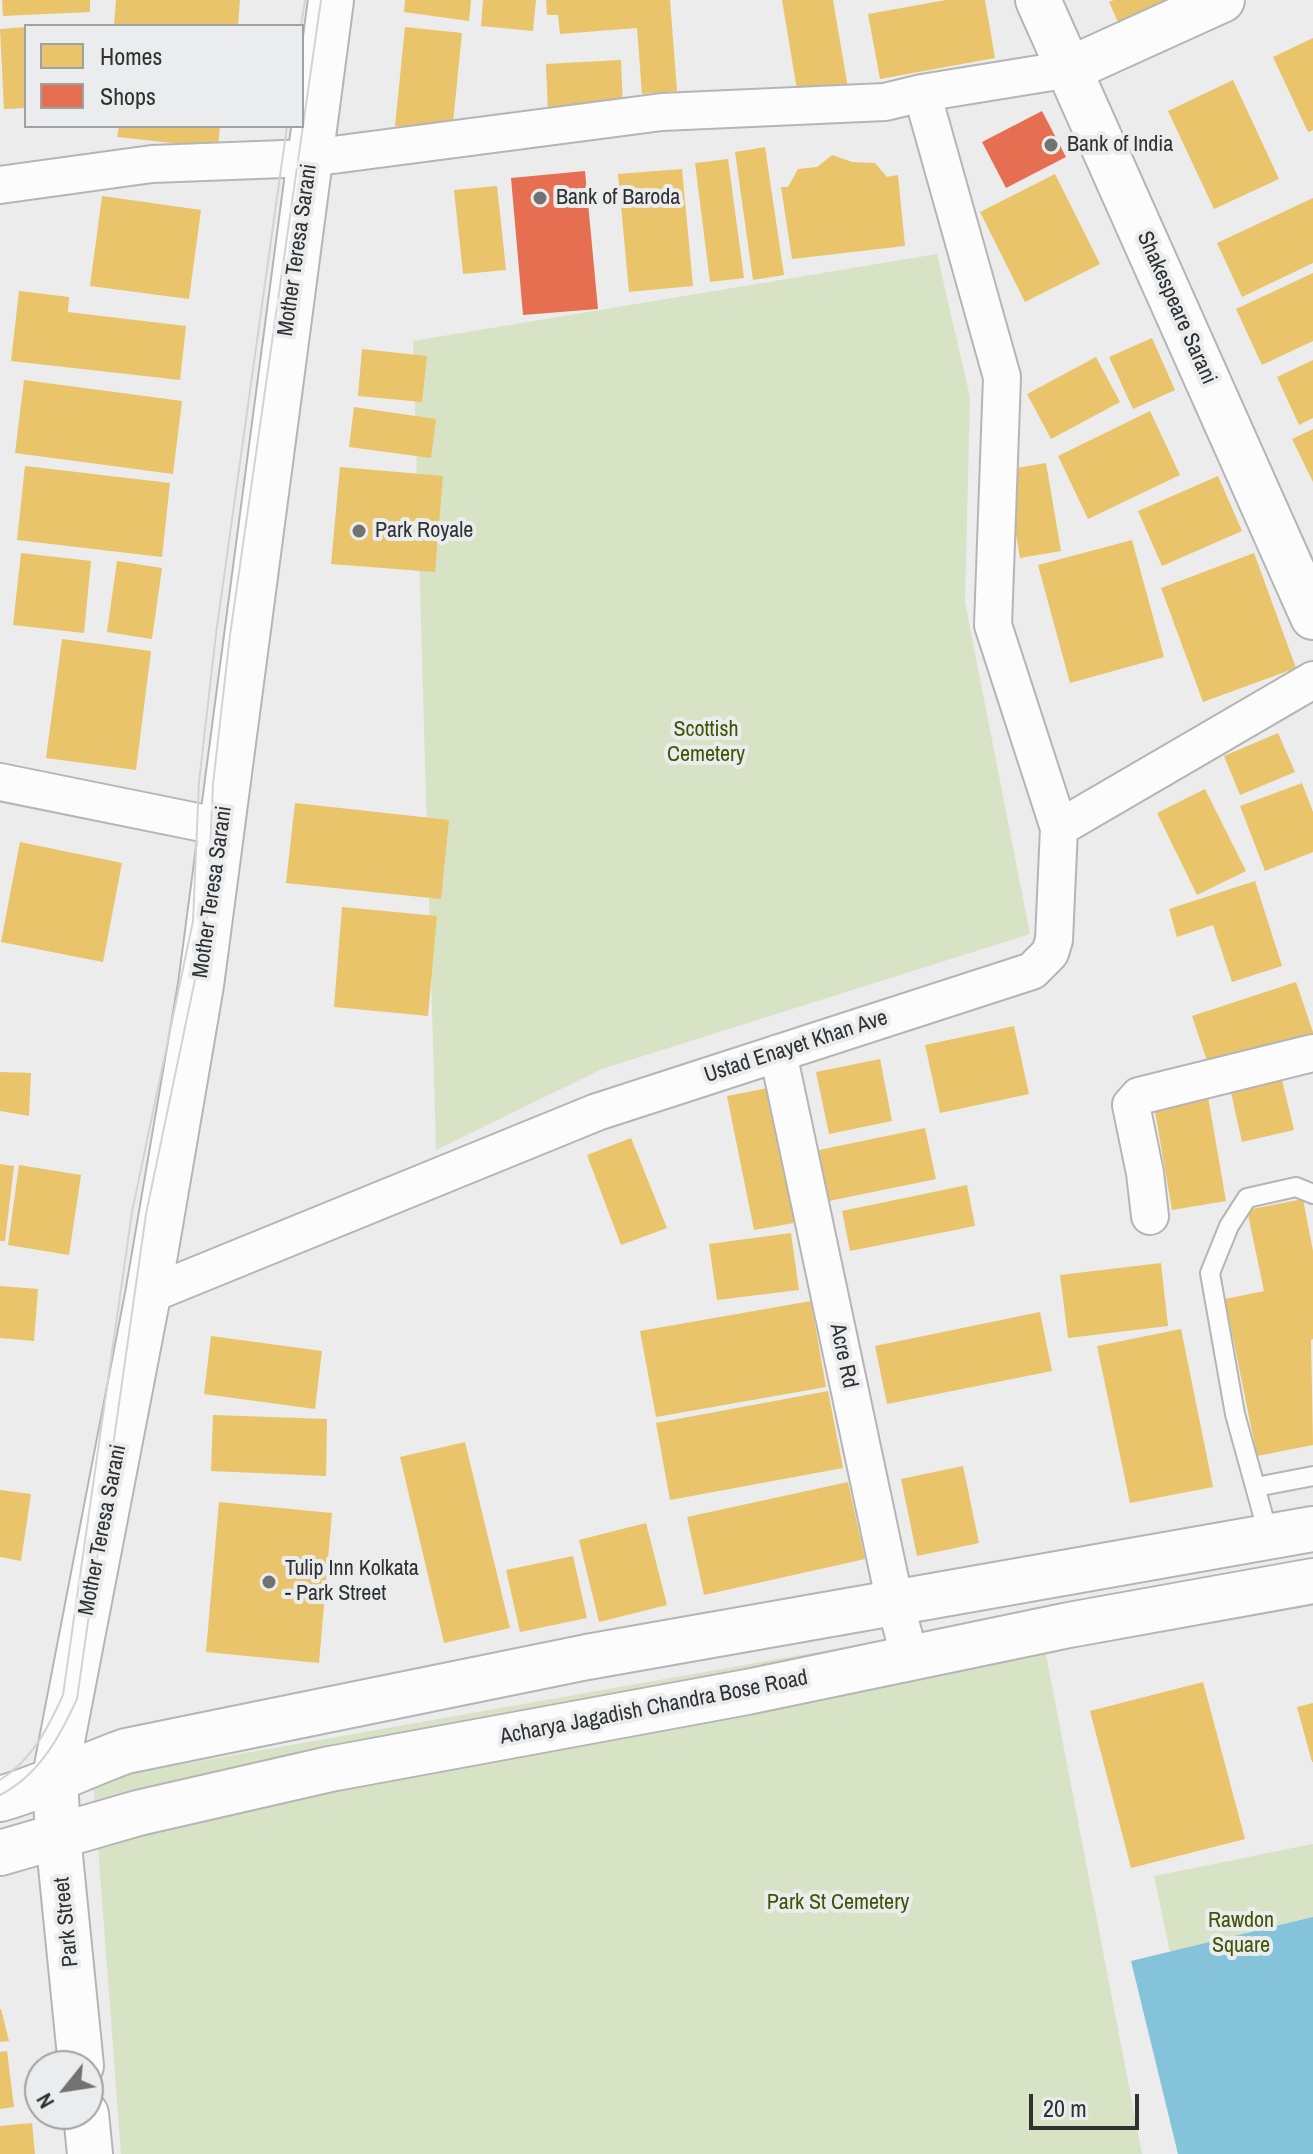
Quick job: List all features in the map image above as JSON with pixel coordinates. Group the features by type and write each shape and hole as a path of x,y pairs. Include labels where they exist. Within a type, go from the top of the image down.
{"main road":[{"name":"Mother Teresa Sarani","path":"55,1777 148,1295 201,985 331,0"},
{"name":"Shakespeare Sarani","path":"1038,0 1313,617"},
{"path":"1070,69 1222,0"},
{"path":"0,1799 28,1791 55,1777 126,1751 572,1660 1313,1529"},
{"name":"Acharya Jagadish Chandra Bose Road","path":"0,1853 138,1813 330,1769 747,1692 1069,1625 1313,1581"},
{"name":"Park Street","path":"55,1777 79,2050"},
{"path":"88,2130 90,2154"}],"street":[{"path":"0,185 152,164 310,158 662,112 885,102 1070,69"},
{"path":"922,93 1002,377 993,625 1059,828 1313,680"},
{"path":"0,782 222,827"},
{"name":"Ustad Enayet Khan Ave","path":"148,1295 597,1112 1032,971 1050,953 1054,940 1059,828"},
{"name":"Acre Rd","path":"778,1053 895,1603 910,1658"},
{"path":"1150,1216 1131,1105 1139,1096 1313,1053"}],"lane":[{"path":"1269,1537 1235,1414 1210,1273 1229,1226 1247,1198 1296,1187 1313,1194"},
{"path":"1256,1487 1313,1476"}],"green space":[{"name":"Scottish Cemetery","path":"937,254 970,397 965,602 1030,934 602,1069 436,1150 413,341"},
{"name":"Park St Cemetery","path":"1038,1613 1142,2154 121,2154 93,1780"},
{"name":"Rawdon Square","path":"1313,1844 1313,2154 1212,2154 1154,1876"}],"water":[{"name":"Rawdon Square","path":"1313,1917 1313,2154 1178,2154 1131,1961"}],"building: Homes":[{"path":"2,0 90,0 90,12 3,16"},
{"path":"116,0 240,0 238,24 114,24"},
{"path":"405,0 471,0 469,21 404,12"},
{"path":"483,0 536,0 533,31 481,26"},
{"path":"546,0 670,0 677,91 642,94 637,28 560,34 558,15 547,15"},
{"path":"782,0 833,0 848,88 798,96"},
{"path":"946,0 985,0 995,58 880,79 868,14"},
{"path":"1189,0 1122,31 1109,2"},
{"path":"24,27 24,108 4,109 0,29"},
{"path":"405,27 462,33 452,132 395,126"},
{"path":"1313,38 1313,130 1308,132 1273,57"},
{"path":"621,60 623,110 548,113 546,64"},
{"path":"1233,80 1279,179 1214,209 1168,111"},
{"path":"119,128 220,128 218,148 117,137"},
{"path":"765,147 784,275 753,280 735,152"},
{"path":"832,155 852,162 875,163 887,177 898,175 905,246 792,259 781,187 788,187 798,169 817,167"},
{"path":"728,159 744,278 710,282 695,163"},
{"path":"682,169 693,286 629,292 618,174"},
{"path":"1055,174 1100,264 1025,302 980,212"},
{"path":"497,186 506,270 463,274 454,190"},
{"path":"102,196 201,210 189,299 90,286"},
{"path":"1313,198 1313,263 1242,297 1217,243"},
{"path":"1313,273 1313,341 1262,365 1236,309"},
{"path":"19,291 69,297 68,312 186,326 180,380 11,361"},
{"path":"1152,338 1175,390 1133,409 1109,357"},
{"path":"362,349 427,356 422,402 358,396"},
{"path":"1096,357 1120,402 1051,439 1027,394"},
{"path":"1313,360 1313,418 1299,425 1277,377"},
{"path":"24,380 182,401 173,474 15,453"},
{"path":"354,407 436,419 431,458 349,447"},
{"path":"1150,411 1180,475 1088,519 1058,456"},
{"path":"1313,429 1313,482 1292,439"},
{"path":"1046,463 1061,551 1020,558 1005,470"},
{"path":"25,466 170,483 162,557 17,540"},
{"path":"340,467 443,476 435,572 331,564"},
{"path":"1218,476 1242,531 1162,566 1138,511"},
{"path":"1132,540 1164,657 1070,683 1038,565"},
{"path":"21,553 91,561 84,633 13,625"},
{"path":"1254,553 1296,668 1203,702 1161,588"},
{"path":"117,561 162,568 152,639 107,632"},
{"path":"62,639 151,651 136,770 46,758"},
{"path":"1278,733 1295,772 1240,795 1224,756"},
{"path":"1302,783 1313,812 1313,852 1265,871 1240,806"},
{"path":"1205,789 1246,871 1197,895 1157,813"},
{"path":"295,803 449,820 441,899 286,883"},
{"path":"20,842 122,863 103,962 1,942"},
{"path":"1255,881 1282,966 1232,982 1213,925 1177,937 1169,909"},
{"path":"342,907 437,916 428,1016 334,1007"},
{"path":"1296,982 1313,1039 1211,1073 1192,1016"},
{"path":"1014,1026 1029,1094 940,1113 925,1045"},
{"path":"880,1059 892,1121 829,1134 816,1072"},
{"path":"1279,1068 1294,1130 1242,1142 1228,1079"},
{"path":"0,1072 31,1073 29,1116 0,1111"},
{"path":"768,1088 794,1223 754,1230 727,1096"},
{"path":"1207,1091 1226,1201 1172,1210 1153,1100"},
{"path":"925,1128 936,1179 829,1201 819,1150"},
{"path":"631,1138 667,1228 621,1245 587,1155"},
{"path":"0,1164 14,1166 5,1241 0,1241"},
{"path":"19,1165 81,1175 69,1255 8,1245"},
{"path":"967,1185 975,1226 850,1251 842,1211"},
{"path":"1303,1199 1313,1251 1313,1445 1257,1456 1225,1299 1264,1291 1247,1210"},
{"path":"791,1233 799,1290 717,1300 709,1244"},
{"path":"1161,1263 1168,1326 1068,1338 1060,1275"},
{"path":"0,1286 38,1289 34,1341 0,1338"},
{"path":"811,1301 826,1387 656,1417 640,1331"},
{"path":"1040,1312 1052,1371 887,1404 875,1346"},
{"path":"1181,1329 1213,1487 1130,1503 1097,1346"},
{"path":"211,1336 322,1351 315,1409 204,1394"},
{"path":"828,1391 843,1468 670,1500 656,1423"},
{"path":"213,1415 327,1419 326,1476 211,1471"},
{"path":"465,1442 510,1628 444,1643 400,1457"},
{"path":"963,1466 979,1543 917,1556 901,1479"},
{"path":"848,1482 865,1559 704,1595 687,1517"},
{"path":"0,1490 31,1494 21,1561 0,1557"},
{"name":"Tulip Inn Kolkata - Park Street","path":"219,1502 332,1513 319,1663 206,1652"},
{"path":"646,1523 667,1605 599,1622 579,1540"},
{"path":"573,1556 587,1618 520,1632 506,1570"},
{"path":"1203,1682 1245,1839 1131,1868 1090,1711"},
{"path":"1313,1703 1313,1762 1312,1762 1297,1707"},
{"path":"1,2009 9,2041 0,2042"},
{"path":"7,2051 14,2107 0,2109 0,2052"},
{"path":"24,2124 24,2130 33,2130 35,2154 0,2154 0,2126"}],"building: Shops":[{"path":"1042,111 1066,157 1006,188 982,142"},
{"path":"585,171 598,309 523,315 511,178"}],"tram line":[{"path":"301,24 305,0"},
{"path":"304,119 321,0"},
{"path":"0,1780 30,1753 63,1695 132,1212 193,921 199,782 216,634 287,128"},
{"path":"0,1795 37,1766 63,1728 77,1699 146,1214 207,922 213,784 230,635 303,128"}],"place":[{"name":"Bank of India","path":"1051,145"},
{"name":"Bank of Baroda","path":"540,198"},
{"name":"Park Royale","path":"359,531"},
{"name":"Tulip Inn Kolkata - Park Street","path":"269,1582"}]}
